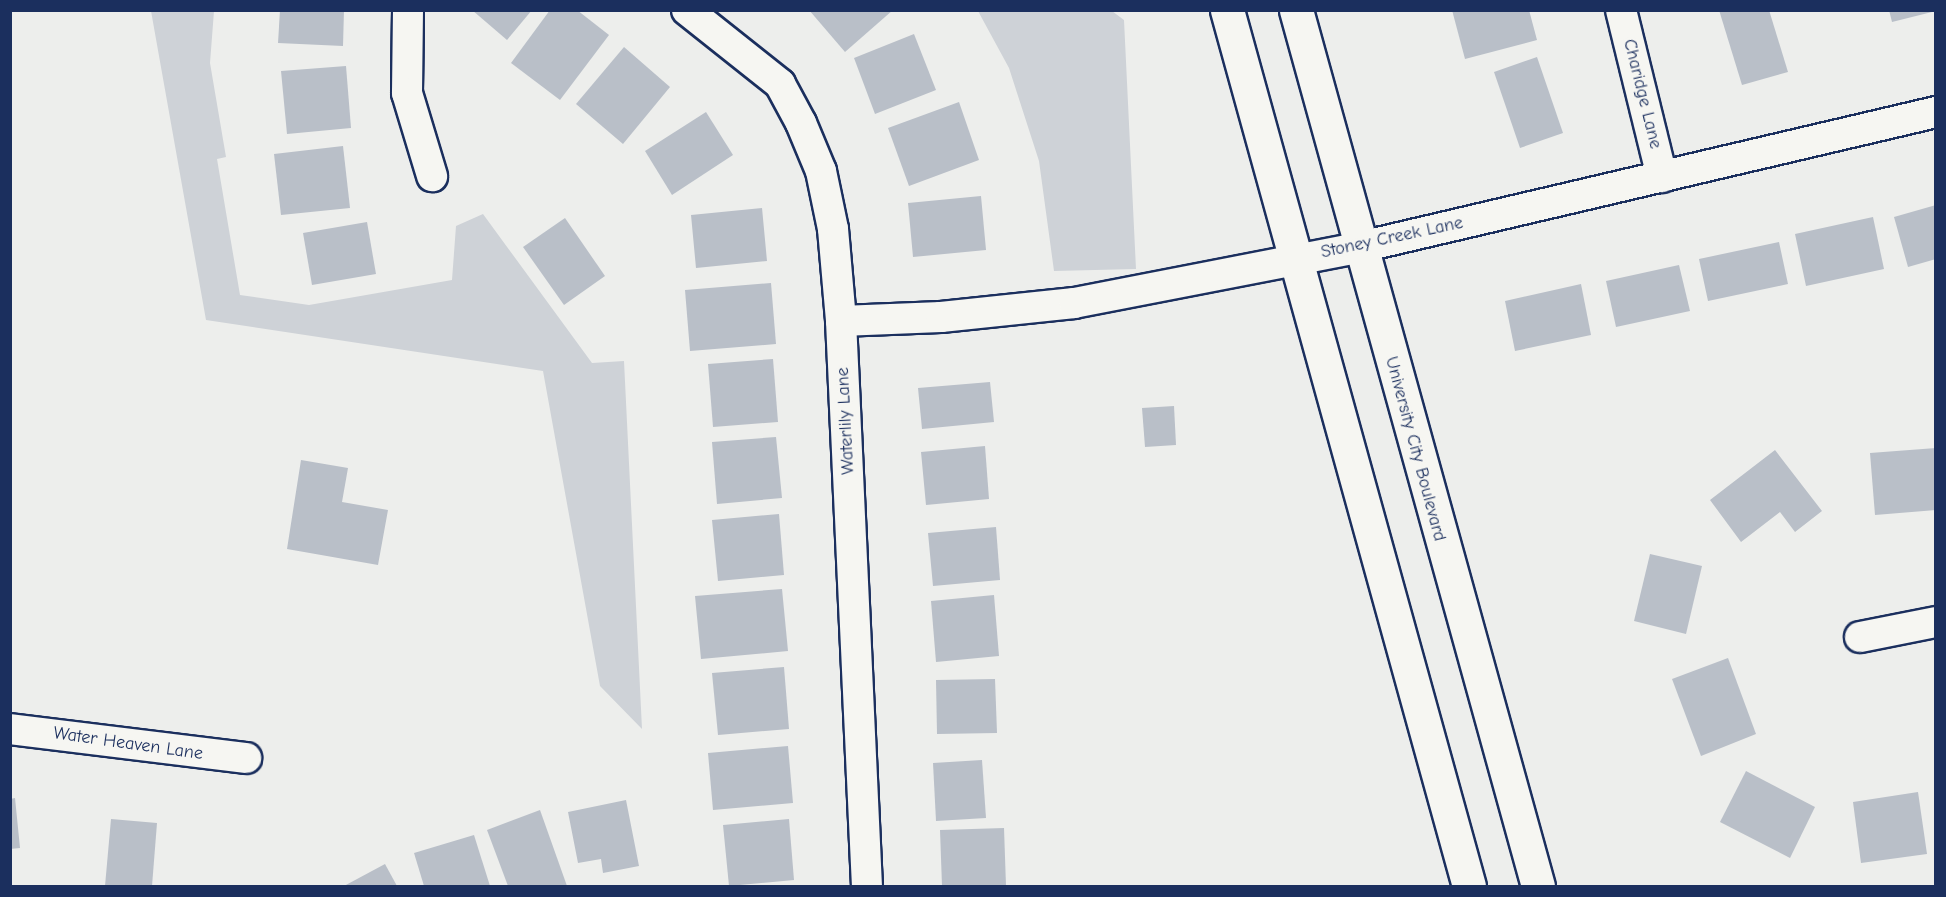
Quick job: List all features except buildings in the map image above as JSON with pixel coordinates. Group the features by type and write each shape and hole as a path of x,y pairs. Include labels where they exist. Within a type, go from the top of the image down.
{"main road":[{"path":"1227,10 1298,258 1336,412 1469,886"},
{"name":"University City Boulevard","path":"1296,10 1538,886"}],"street":[{"path":"408,10 407,93 432,176"},
{"name":"Waterlily Lane","path":"687,10 780,84 801,123 821,171 833,229 841,321 867,886"},
{"name":"Charidge Lane","path":"1621,10 1662,177"},
{"name":"Stoney Creek Lane","path":"841,321 941,317 1074,303 1361,247 1935,112"},
{"path":"1860,637 1935,622"},
{"name":"Water Heaven Lane","path":"10,729 246,758"}],"shaded area":[{"path":"151,11 214,11 210,63 226,157 217,159 240,295 309,305 452,280 456,226 483,214 592,363 624,361 642,729 600,686 543,371 206,320"},
{"path":"978,11 1112,11 1124,20 1136,269 1054,271 1039,161 1009,68"}]}
